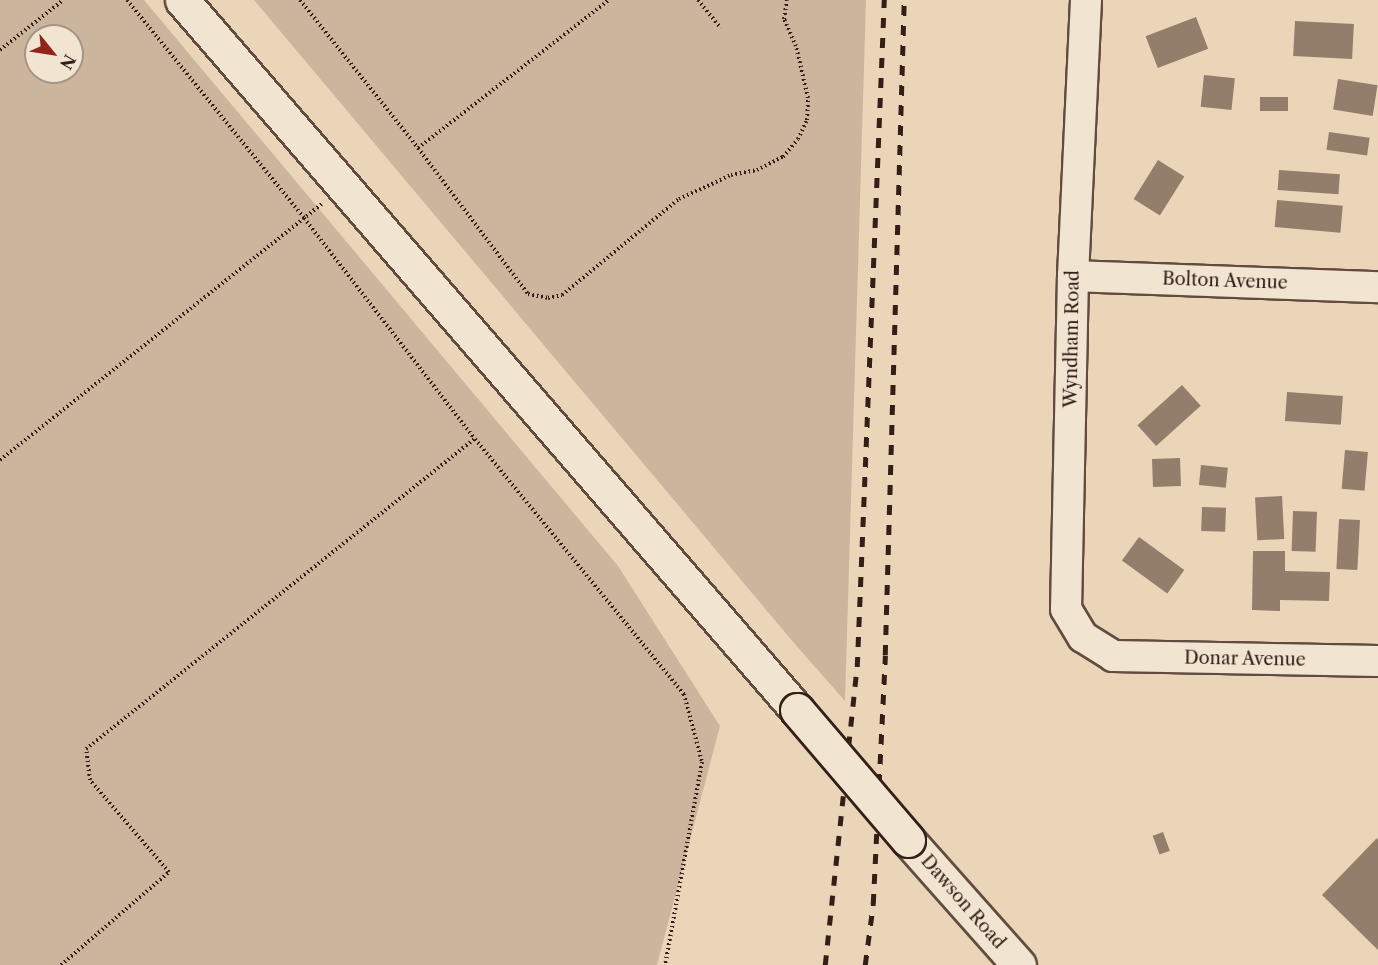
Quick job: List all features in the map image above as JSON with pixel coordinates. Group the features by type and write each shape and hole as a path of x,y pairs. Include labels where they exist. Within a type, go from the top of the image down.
{"street":[{"name":"Dawson Road","path":"182,0 908,840 1019,965"},
{"name":"Wyndham Road","path":"1086,0 1073,276 1066,609 1083,637 1113,656"},
{"name":"Bolton Avenue","path":"1073,276 1378,287"},
{"name":"Donar Avenue","path":"1113,656 1378,661"}],"path":[{"path":"0,50 63,0"},
{"path":"127,0 304,218 475,439 684,694 702,762 664,965"},
{"path":"300,0 418,148 528,294 535,297 562,296 680,199 731,175 756,170 783,157 798,140 807,120 808,98 796,46 784,19 787,0"},
{"path":"418,148 609,0"},
{"path":"698,0 721,28"},
{"path":"0,460 344,188"},
{"path":"61,965 170,872 90,780 86,749 475,439"}],"shaded area":[{"path":"0,0 144,0 618,566 720,726 657,965 0,965"},
{"path":"254,0 866,0 845,701 794,643"}],"building":[{"path":"1196,17 1208,49 1158,68 1146,36"},
{"path":"1295,21 1354,24 1352,59 1293,56"},
{"path":"1204,75 1235,78 1231,110 1201,107"},
{"path":"1338,79 1378,85 1373,116 1333,110"},
{"path":"1260,97 1288,97 1288,111 1260,111"},
{"path":"1329,132 1370,138 1367,156 1326,150"},
{"path":"1158,160 1184,176 1160,215 1134,199"},
{"path":"1279,170 1340,174 1338,194 1278,190"},
{"path":"1277,200 1343,206 1340,233 1275,227"},
{"path":"1182,385 1201,406 1156,446 1137,425"},
{"path":"1287,392 1343,396 1341,425 1285,421"},
{"path":"1345,450 1368,452 1365,491 1342,489"},
{"path":"1180,458 1181,486 1153,487 1152,459"},
{"path":"1201,465 1228,468 1226,488 1199,485"},
{"path":"1282,496 1284,539 1257,540 1255,497"},
{"path":"1202,507 1226,508 1225,532 1201,531"},
{"path":"1293,511 1317,512 1316,552 1292,551"},
{"path":"1339,519 1360,520 1357,570 1336,569"},
{"path":"1139,537 1184,570 1167,593 1122,560"},
{"path":"1253,551 1285,551 1285,571 1330,572 1329,601 1280,600 1280,611 1252,610"},
{"path":"1163,832 1170,851 1160,855 1153,836"},
{"path":"1377,838 1378,840 1378,950 1322,895"}],"railway":[{"path":"825,965 857,667 884,0"},
{"path":"865,965 873,904 885,655 904,0"}]}
